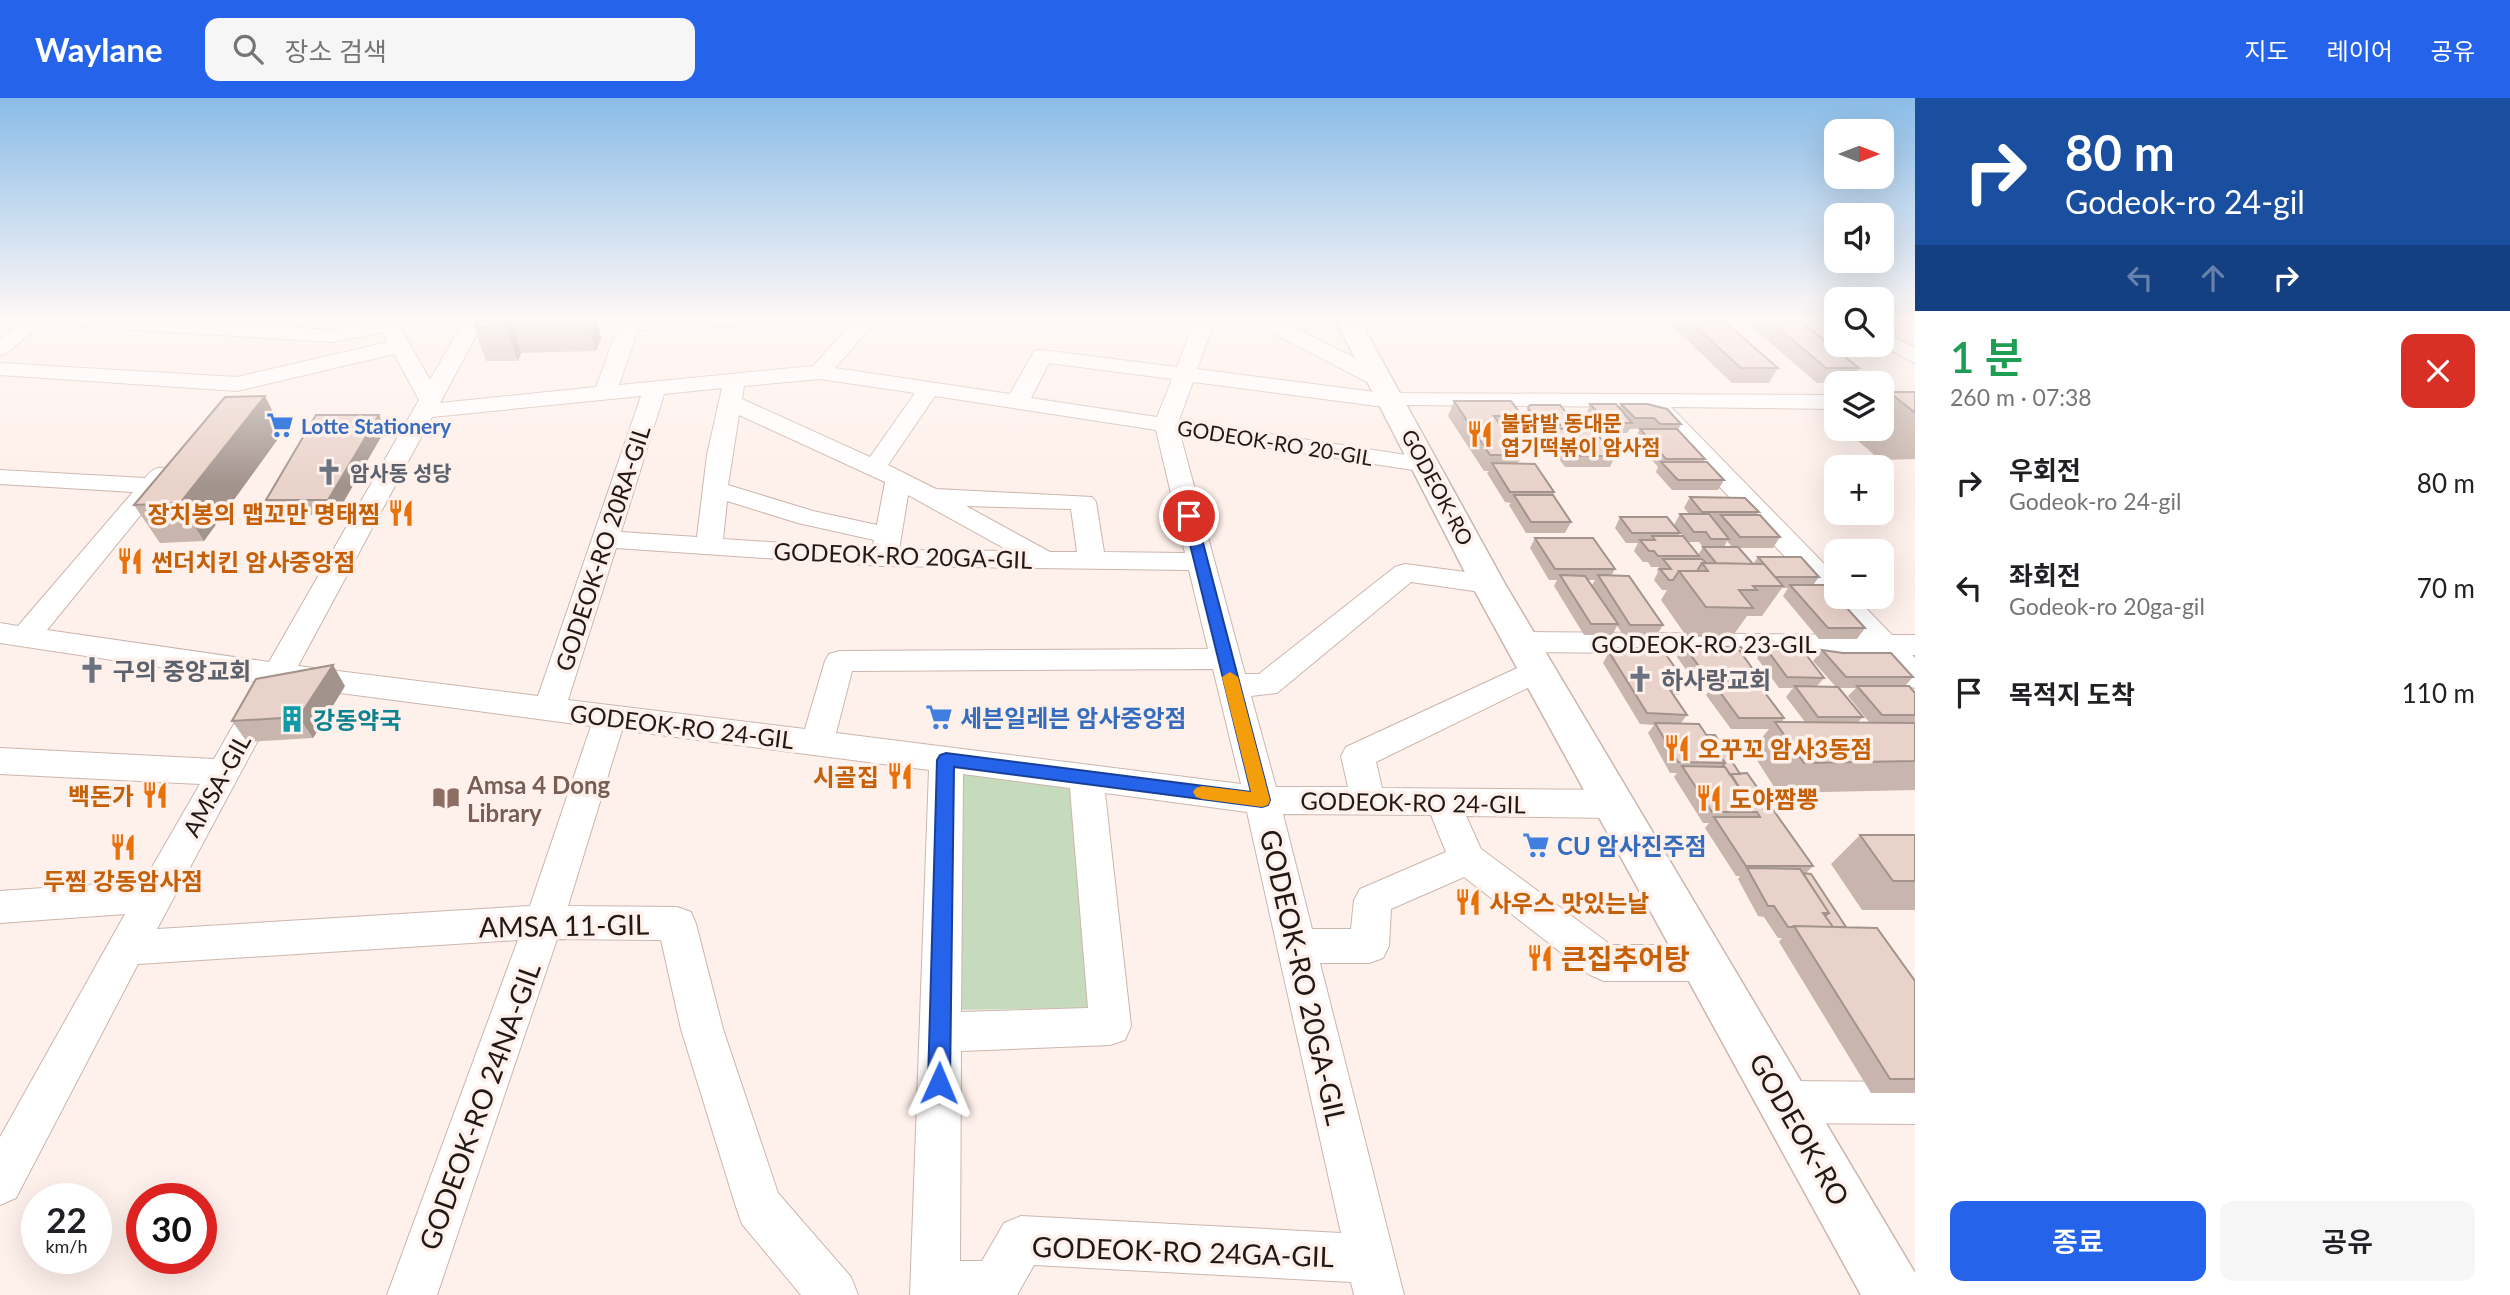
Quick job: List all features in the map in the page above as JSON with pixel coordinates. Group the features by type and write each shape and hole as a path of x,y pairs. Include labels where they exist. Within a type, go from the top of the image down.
{"main road":[{"name":"GODEOK-RO","path":"1377,373 1488,584 1894,1295"}],"street":[{"path":"61,373 237,384 285,373"},
{"path":"412,373 427,405"},
{"name":"AMSA-GIL","path":"0,1182 155,895 445,373"},
{"path":"605,393 612,373"},
{"name":"GODEOK-RO 20-GIL","path":"427,405 655,388 732,391 816,373"},
{"name":"GODEOK-RO 20-GIL","path":"826,373 1426,465"},
{"path":"1017,402 1033,373"},
{"path":"1168,373 1388,393 1824,402"},
{"path":"1354,373 1388,393"},
{"name":"GODEOK-RO 20-GIL","path":"1166,425 1184,375"},
{"path":"220,405 237,384"},
{"name":"GODEOK-RO 20RA-GIL","path":"550,709 655,388"},
{"path":"715,489 807,517 885,547 886,473 929,388"},
{"path":"709,546 715,489 732,391 1044,560"},
{"path":"1651,400 1824,580"},
{"name":"GODEOK-RO 20GA-GIL","path":"1166,425 1262,800 1375,1277"},
{"path":"12,635 177,456"},
{"path":"0,477 152,486"},
{"path":"930,496 1083,502 1092,561"},
{"name":"GODEOK-RO 20GA-GIL","path":"606,539 709,546 885,547 1044,560 1201,562"},
{"name":"GODEOK-RO","path":"1229,672 1266,685 1405,573 1488,584"},
{"path":"1854,609 1900,645 1915,677"},
{"name":"GODEOK-RO 24-GIL","path":"12,635 278,674 1262,800 1616,804"},
{"name":"GODEOK-RO 23-GIL","path":"1531,656 1900,645"},
{"path":"1368,801 1358,757 1531,656"},
{"path":"817,743 840,661 1229,672"},
{"name":"GODEOK-RO 24NA-GIL","path":"412,1295 544,922 610,716"},
{"name":"GODEOK-RO 24GA-GIL","path":"946,760 935,1290 995,1286 1021,1240 1375,1277"},
{"path":"0,761 224,772"},
{"path":"940,1032 1110,1026 1086,778"},
{"path":"1443,802 1467,859 1604,963 1706,963"},
{"path":"1296,946 1369,946 1373,900 1467,859"},
{"path":"0,907 155,895"},
{"name":"AMSA 11-GIL","path":"126,948 544,922 677,925 702,1029 759,1207 833,1295"},
{"path":"1785,1102 1915,1103"}],"green space":[{"path":"957,767 1073,784 1090,1008 954,1010"}],"building":[{"path":"1894,392 1915,392 1914,412 1894,396"},
{"path":"265,396 180,503 134,505 225,397"},
{"path":"1454,401 1511,401 1522,416 1494,416 1522,455 1490,455"},
{"path":"1590,404 1616,404 1632,423 1596,423 1589,415 1600,415"},
{"path":"1621,404 1647,404 1667,409 1681,424 1660,424 1654,418 1635,418"},
{"path":"1530,405 1560,405 1576,425 1541,425 1528,408"},
{"name":"암사동 성당","path":"316,415 379,415 328,500 266,500"},
{"path":"1592,428 1615,456 1570,456 1549,429"},
{"path":"1640,429 1677,429 1705,459 1666,459"},
{"path":"1661,462 1707,462 1724,480 1678,480"},
{"path":"1492,463 1535,464 1554,492 1510,492"},
{"path":"1514,495 1553,495 1571,522 1531,522"},
{"path":"1690,497 1745,498 1759,512 1702,512"},
{"path":"1680,514 1709,514 1729,539 1711,539 1706,532 1694,532"},
{"path":"1721,515 1760,515 1780,537 1740,537"},
{"path":"1620,517 1667,517 1680,533 1632,533"},
{"path":"1652,536 1683,536 1699,556 1658,556 1654,551 1649,551 1640,540 1655,540"},
{"path":"1535,538 1593,538 1615,569 1555,569"},
{"path":"1703,547 1738,547 1753,564 1716,563"},
{"path":"1758,557 1801,557 1819,577 1775,577"},
{"path":"1663,559 1702,559 1706,563 1702,563 1697,571 1679,571 1673,580 1669,580 1660,569 1671,569"},
{"path":"1702,563 1764,564 1783,586 1753,586 1757,590 1739,590 1753,608 1706,607 1679,571 1708,571"},
{"path":"1560,575 1585,576 1618,624 1591,624"},
{"path":"1598,575 1629,576 1663,625 1630,625"},
{"path":"1790,585 1824,585 1824,609 1848,609 1865,628 1828,628"},
{"path":"1684,646 1741,647 1744,651 1740,651 1757,675 1704,673"},
{"path":"1765,647 1800,647 1824,678 1787,677"},
{"path":"1615,648 1661,648 1687,684 1666,684 1687,715 1647,713 1609,652"},
{"path":"1822,650 1891,653 1913,677 1846,677"},
{"path":"333,665 299,717 232,721 256,679"},
{"path":"1714,684 1759,685 1784,718 1739,718"},
{"path":"1795,686 1838,687 1863,717 1818,717"},
{"path":"1857,686 1909,686 1915,693 1915,715 1882,715"},
{"path":"1775,722 1915,723 1915,761 1804,763"},
{"path":"1655,723 1699,724 1725,763 1678,762"},
{"path":"1707,735 1715,735 1740,774 1730,775 1725,767 1722,767 1725,763"},
{"path":"1682,766 1725,767 1744,795 1731,774 1747,773 1813,866 1746,866 1714,817 1760,817 1757,812 1712,812"},
{"path":"1860,835 1915,835 1915,881 1893,881"},
{"path":"1747,868 1800,869 1829,913 1823,913 1833,927 1788,927 1774,906 1768,906"},
{"path":"1803,873 1811,874 1846,927 1833,927 1825,916 1829,913"},
{"path":"1794,926 1877,928 1915,981 1915,1079 1890,1079"}],"slow traffic":[{"path":"1202,792 1262,800 1230,677"}],"place":[{"name":"Lotte Stationery","path":"280,425"},
{"name":"불닭발 동대문 엽기떡볶이 암사점","path":"1480,434"},
{"name":"암사동 성당","path":"329,472"},
{"name":"장치봉의 맵꼬만 명태찜","path":"401,513"},
{"name":"썬더치킨 암사중앙점","path":"130,561"},
{"name":"구의 중앙교회","path":"92,670"},
{"name":"하사랑교회","path":"1640,679"},
{"name":"세븐일레븐 암사중앙점","path":"939,717"},
{"name":"강동약국","path":"292,719"},
{"name":"오꾸꼬 암사3동점","path":"1677,748"},
{"name":"시골집","path":"900,776"},
{"name":"백돈가","path":"155,795"},
{"name":"Amsa 4 Dong Library","path":"446,798"},
{"name":"도야짬뽕","path":"1709,798"},
{"name":"CU 암사진주점","path":"1536,845"},
{"name":"두찜 강동암사점","path":"123,847"},
{"name":"사우스 맛있는날","path":"1468,902"},
{"name":"큰집추어탕","path":"1540,958"}],"route":[{"path":"939,1083 946,760 1262,800 1189,516"}]}
